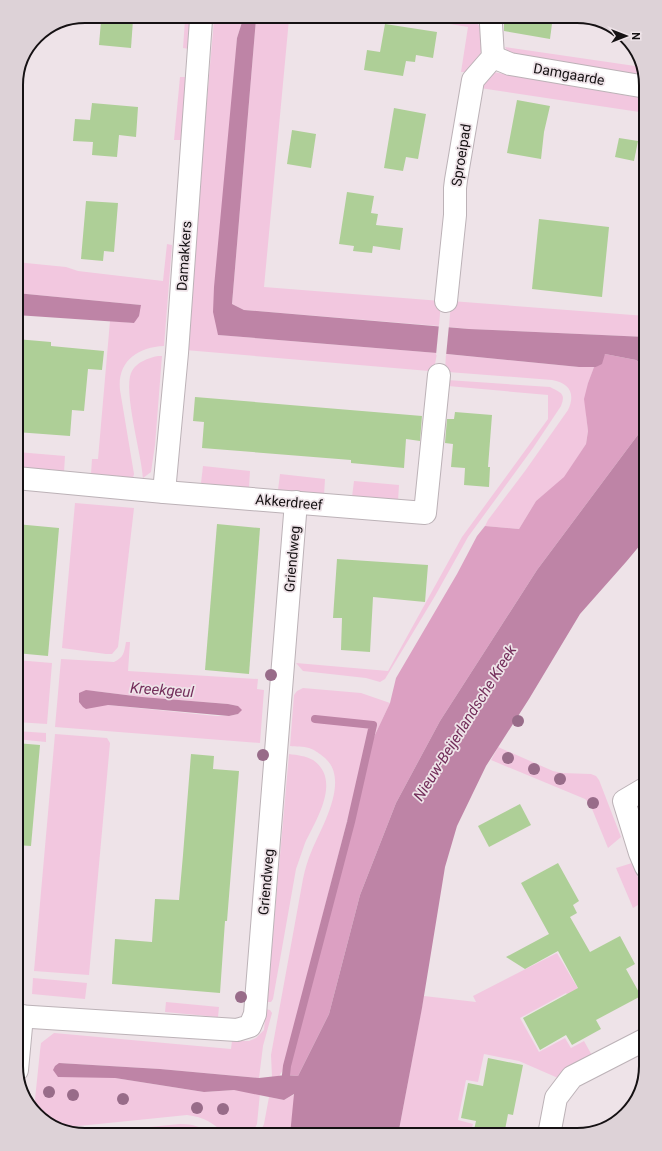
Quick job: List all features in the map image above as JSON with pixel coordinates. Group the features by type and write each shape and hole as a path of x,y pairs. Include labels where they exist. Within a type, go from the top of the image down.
{"street":[{"name":"Damakkers","path":"164,492 177,353 201,23"},
{"path":"491,23 493,58"},
{"name":"Damgaarde","path":"493,58 510,64 639,86"},
{"name":"Sproeipad","path":"446,301 455,215 455,188 472,86 474,80 493,58"},
{"name":"Akkerdreef","path":"23,479 164,492 425,513 439,375"},
{"name":"Griendweg","path":"23,1016 237,1030 250,1026 255,1014 296,502"},
{"path":"639,792 624,801 639,850"},
{"path":"550,1128 556,1098 572,1077 639,1043"}],"shaded area":[{"path":"185,23 191,23 189,49 183,48"},
{"path":"214,23 242,23 237,38 218,335 437,353 434,370 429,371 185,350"},
{"path":"256,23 289,23 264,287 441,301 439,326 244,310 232,304"},
{"path":"444,23 477,23 480,28 482,38 481,54 466,72 461,72 468,27"},
{"path":"505,47 636,66 638,75 510,53"},
{"path":"493,72 639,98 639,112 480,88"},
{"path":"180,77 187,77 181,140 174,140"},
{"path":"167,244 172,245 164,346 145,349 137,353 125,364 120,380 120,390 134,474 133,478 91,474 92,459 98,459 110,321 134,323 141,305 23,294 23,263 66,267 78,271 163,281"},
{"path":"451,301 639,315 639,337 449,327"},
{"path":"446,354 579,367 594,367 588,383 586,414 588,431 586,444 564,478 536,501 519,529 485,526 568,410 571,394 567,386 558,381 448,372 445,370"},
{"path":"605,354 636,360 639,362 639,433 537,570 440,721 396,803 360,895 329,1014 298,1076 286,1075 321,934 347,846 373,739 390,703 396,678 457,574 477,536 485,526 519,529 536,501 564,477 586,444 588,431 584,399 594,367 596,367"},
{"path":"162,356 155,445 151,472 143,478 129,392 130,380 132,371 137,365 147,359"},
{"path":"447,380 550,387 562,394 563,398 561,406 533,448 468,537 435,596 385,679 380,682 366,678 303,671 296,663 388,671 462,537 548,419 548,395 448,386"},
{"path":"23,452 65,456 64,472 23,469"},
{"path":"203,466 250,471 249,488 201,483"},
{"path":"280,474 325,479 324,495 278,490"},
{"path":"354,481 399,485 398,501 352,497"},
{"path":"75,503 134,508 118,647 112,654 62,648"},
{"path":"126,642 130,642 128,671 258,679 257,689 264,690 260,743 55,727 61,659 114,662 122,656","holes":["94,691 142,697 228,704 238,706 238,714 216,716 108,705"]},
{"path":"23,661 52,663 47,724 23,722"},
{"path":"303,688 361,693 390,703 373,739 348,818 285,1067 279,1076 272,1077 271,1055 304,875 311,853 332,803 335,790 335,778 332,767 325,758 309,748 290,746 294,695 297,691"},
{"path":"23,731 46,733 46,742 23,740"},
{"path":"55,734 107,738 110,743 89,975 34,971"},
{"path":"498,747 553,771 562,773 591,774 596,776 599,780 621,837 608,848 590,804 585,799 491,760"},
{"path":"289,754 313,760 321,768 326,778 326,789 320,812 305,843 296,869 273,999 271,1002 267,1002"},
{"path":"632,863 639,880 639,904 633,908 616,868"},
{"path":"557,953 583,997 573,1002 566,993 520,1018 539,1052 565,1038 571,1048 584,1041 594,1059 558,1078 519,1061 484,1054 478,1082 466,1080 458,1120 473,1124 472,1128 399,1128 424,996 476,1002 473,996"},
{"path":"33,978 87,983 85,999 32,994"},
{"path":"166,1002 219,1007 218,1017 165,1012"},
{"path":"266,1009 270,1010 272,1013 263,1046 259,1078 160,1069 59,1063 115,1078 204,1092 234,1090 260,1093 257,1124 255,1128 218,1128 199,1117 187,1115 72,1127 50,1118 35,1103 41,1043 54,1033 231,1049 232,1041 249,1041 256,1038 264,1030"},
{"path":"295,1094 291,1128 262,1128 269,1097 284,1100"},
{"path":"180,1124 197,1126 201,1128 139,1128"}],"water":[{"path":"242,23 256,23 232,304 244,310 469,329 639,337 639,362 636,360 605,354 602,364 596,367 579,367 437,353 218,335 213,312 214,287 237,38"},
{"path":"23,294 141,305 139,316 134,323 23,315"},
{"name":"Nieuw-Beijerlandsche Kreek","path":"639,433 639,546 580,614 529,699 486,766 457,826 445,867 422,1008 399,1128 291,1128 294,1094 284,1100 234,1090 204,1092 115,1078 58,1077 53,1070 59,1063 160,1069 259,1078 286,1075 298,1076 329,1014 360,895 396,803 440,721 537,570"},
{"path":"86,690 142,697 228,704 238,706 242,710 238,714 229,716 108,705 86,709 79,702 79,693"}],"pier":[{"path":"439,324 449,325 446,356 436,355"}],"building":[{"path":"101,23 133,23 131,48 99,45"},
{"path":"504,23 552,23 550,39 504,31"},
{"path":"385,24 437,32 433,58 416,55 415,62 406,61 403,76 364,70 367,50 380,52"},
{"path":"517,100 550,106 544,132 541,159 507,153"},
{"path":"92,103 138,107 136,137 119,135 117,157 92,155 93,142 73,141 75,119 90,120"},
{"path":"394,108 426,114 418,159 406,157 403,171 384,168"},
{"path":"292,130 316,134 311,168 287,164"},
{"path":"619,138 638,141 634,161 615,157"},
{"path":"347,192 374,196 371,213 378,214 376,225 403,228 400,250 373,246 372,253 353,251 354,246 339,244"},
{"path":"86,201 118,203 114,252 104,251 103,261 81,259"},
{"path":"539,219 609,227 602,297 532,289"},
{"path":"23,340 51,342 51,346 104,351 102,370 88,369 84,411 72,410 70,436 23,433"},
{"path":"195,397 422,416 420,441 406,439 404,468 351,463 351,460 202,448 204,422 193,421"},
{"path":"455,412 492,415 488,467 490,467 489,487 464,485 465,468 451,467 453,444 445,443 447,419 454,419"},
{"path":"217,524 260,528 249,674 205,670"},
{"path":"23,525 59,528 48,656 23,654"},
{"path":"337,559 428,565 425,602 373,597 370,652 341,650 342,618 333,618"},
{"path":"23,744 40,745 31,846 23,845"},
{"path":"191,754 214,756 213,769 239,771 220,993 112,984 115,939 152,942 155,899 179,900"},
{"path":"520,804 531,825 489,847 478,826"},
{"path":"558,863 579,901 573,905 577,913 570,917 590,952 620,936 635,964 626,969 639,992 639,997 596,1020 601,1029 572,1045 566,1035 540,1050 523,1018 578,988 558,951 525,969 506,957 549,934 521,883"},
{"path":"488,1058 523,1065 513,1115 508,1114 505,1128 474,1128 476,1121 461,1118 468,1083 483,1086"}],"waterway":[{"path":"286,1075 287,1066 351,822 373,725 315,719"}],"water label":[{"name":"Kreekgeul","path":"162,690"}]}
